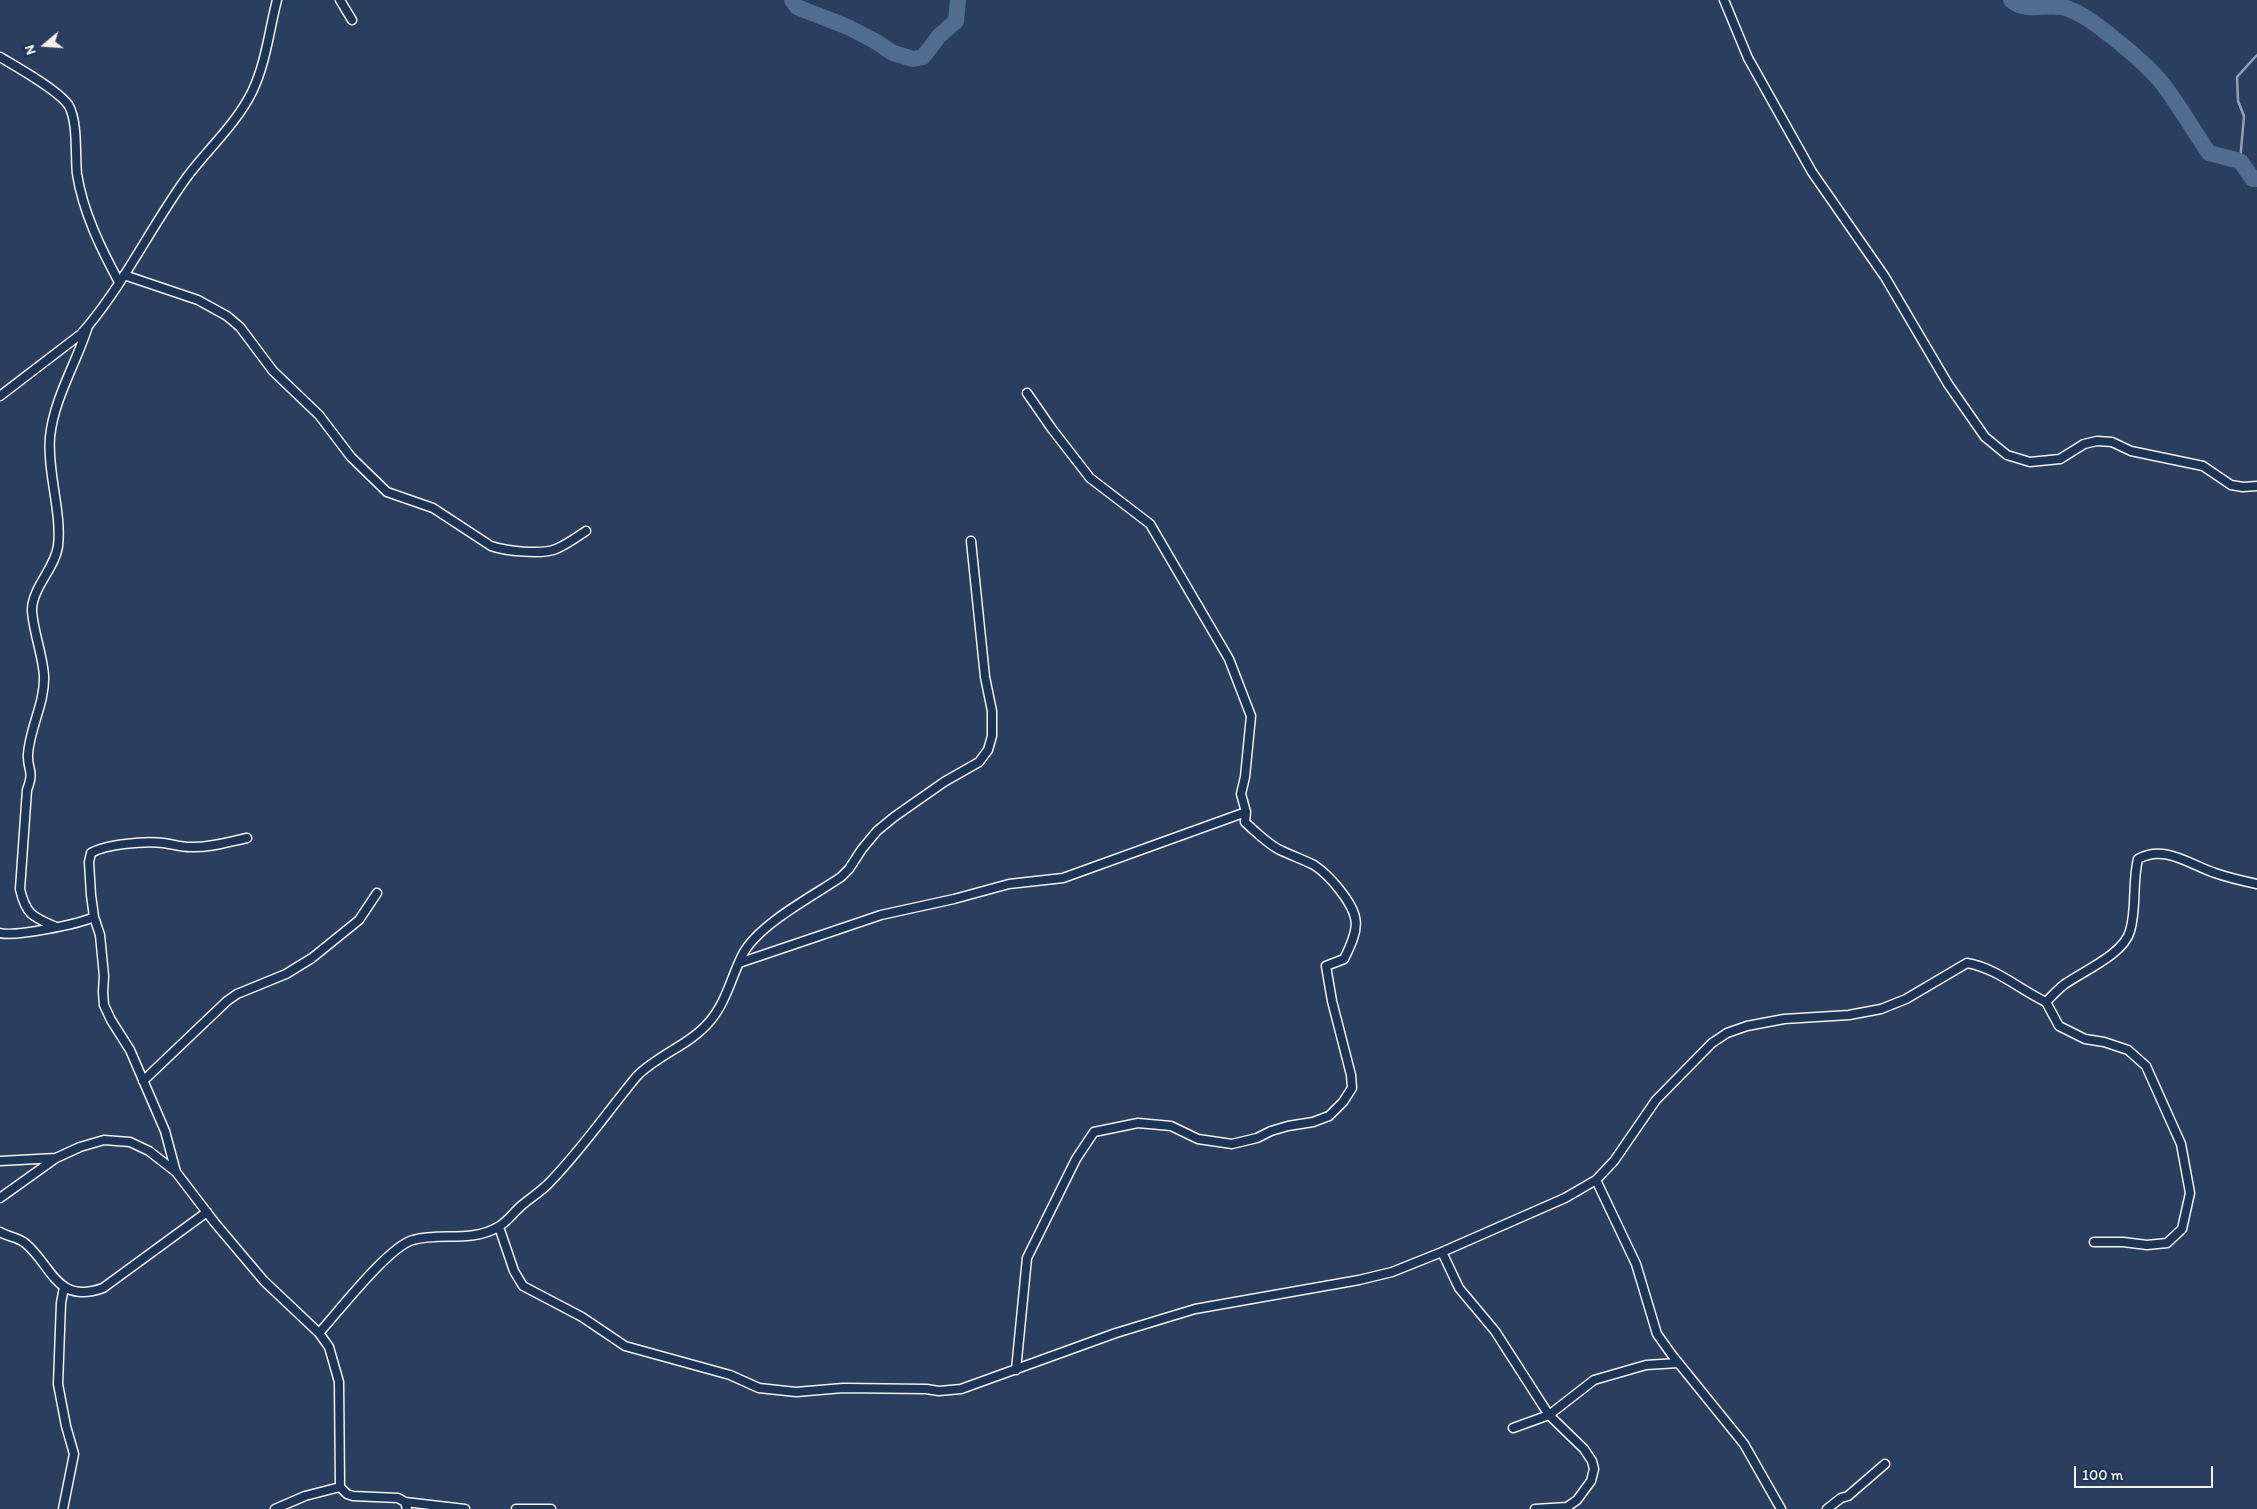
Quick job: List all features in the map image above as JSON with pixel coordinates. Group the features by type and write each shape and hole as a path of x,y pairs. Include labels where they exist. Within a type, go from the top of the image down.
{"street":[{"path":"0,396 81,334 88,326 122,278 187,177 234,121 252,93 261,70 277,0"},
{"path":"340,0 352,20"},
{"path":"1724,0 1748,58 1812,172 1885,277 1948,384 1985,437 2007,455 2030,462 2060,459 2084,444 2097,441 2112,442 2131,451 2203,466 2231,485 2243,487 2257,486"},
{"path":"0,57 52,90 68,105 73,124 78,176 87,212 102,249 122,278 198,300 240,327 273,371 305,401 351,456 387,492 433,508 491,546 501,549 518,551 555,550 586,531"},
{"path":"56,928 29,914 23,902 20,889 27,790 32,777 28,753 44,686 44,674 32,607 58,548 59,534 50,437 54,416 80,352 88,326"},
{"path":"1016,1370 1027,1258 1076,1159 1094,1132 1138,1122 1171,1126 1198,1139 1232,1144 1258,1138 1271,1131 1288,1126 1313,1122 1330,1116 1343,1102 1352,1088 1351,1075 1332,1001 1326,966 1344,959 1350,946 1355,925 1354,908 1333,881 1316,866 1276,848 1245,822 1246,812 1241,794 1251,716 1229,659 1150,524 1090,478 1027,393"},
{"path":"320,1334 387,1256 401,1245 411,1240 423,1238 473,1236 498,1227 549,1184 574,1156 637,1076 646,1067 688,1042 711,1020 752,940 781,917 841,877 850,869 862,849 877,831 894,816 944,782 979,762 988,750 992,736 992,711 985,677 971,541"},
{"path":"740,963 881,915 954,899 1009,884 1063,878 1246,812"},
{"path":"176,1172 165,1131 124,1038 111,1020 104,1005 101,943 94,917 89,862 91,853 94,851 137,843 162,843 189,848 246,838"},
{"path":"2046,1002 2064,985 2121,946 2130,933 2134,874 2138,859 2149,853 2184,859 2214,873 2257,884"},
{"path":"143,1081 227,1000 286,974 312,958 359,920 377,893"},
{"path":"0,933 56,928 73,925 94,917"},
{"path":"498,1227 514,1271 523,1286 529,1291 582,1317 625,1346 730,1375 759,1388 796,1392 843,1388 926,1389 940,1391 961,1389 1116,1333 1195,1309 1359,1280 1392,1272 1442,1252 1564,1198 1596,1180 1614,1161 1656,1100 1712,1043 1727,1033 1748,1026 1784,1019 1849,1015 1881,1009 1906,999 1967,963 1980,965 2046,1002 2059,1026 2085,1038 2128,1050 2146,1066 2181,1144 2190,1193 2182,1229 2167,1243 2147,1245 2123,1242 2094,1242"},
{"path":"0,1198 56,1158 80,1147 104,1140 130,1142 148,1152 176,1172 264,1280 320,1334 331,1353 339,1382 340,1487 348,1494 354,1496 398,1498 406,1506 465,1509"},
{"path":"0,1161 56,1158"},
{"path":"1596,1180 1636,1264 1658,1334 1678,1363 1744,1444 1781,1509"},
{"path":"0,1232 20,1239 27,1244 54,1280 64,1287 93,1292 103,1288 207,1212"},
{"path":"1442,1252 1459,1288 1495,1331 1549,1415 1584,1448 1594,1469 1591,1481 1572,1504 1567,1507 1535,1509"},
{"path":"63,1509 74,1454 66,1426 58,1384 61,1303 64,1287"},
{"path":"1512,1428 1549,1415 1594,1380 1646,1365 1678,1363"},
{"path":"1827,1509 1841,1498 1848,1496 1885,1464"},
{"path":"275,1509 305,1496 340,1487"},
{"path":"516,1509 551,1509"}],"waterway":[{"path":"792,0 797,7 848,27 893,53 913,59 923,57 939,36 956,21 958,0"},
{"path":"2011,0 2024,7 2054,6 2069,9 2096,25 2131,52 2156,76 2209,153 2240,161 2253,179 2257,179"},
{"path":"2240,161 2244,116 2238,101 2237,77 2257,55"}]}
